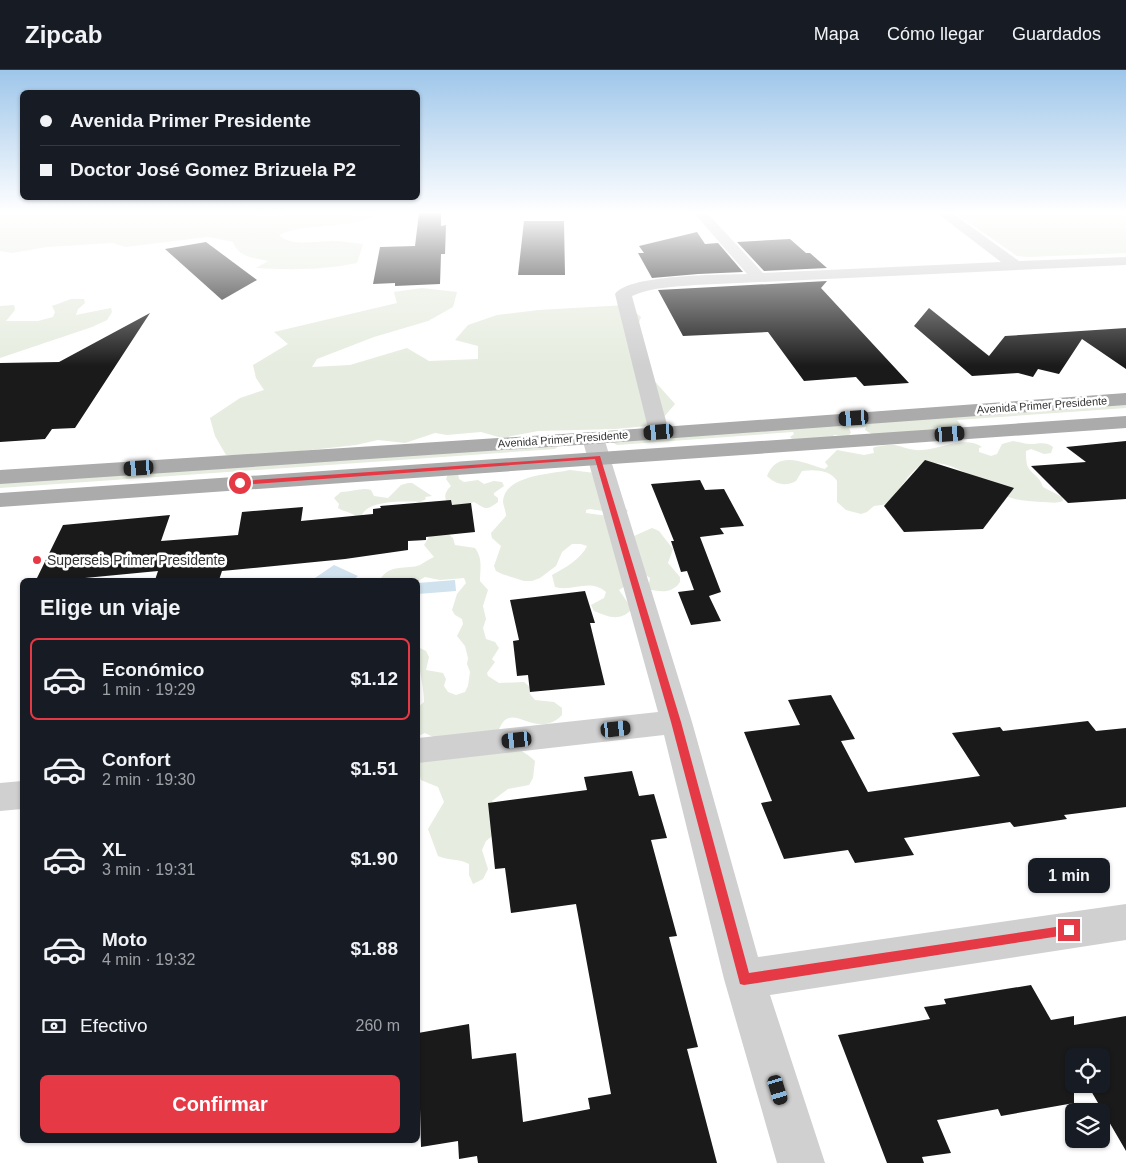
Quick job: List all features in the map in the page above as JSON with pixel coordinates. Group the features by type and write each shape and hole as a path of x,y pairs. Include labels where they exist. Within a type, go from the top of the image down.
{"main road":[{"name":"Avenida Primer Presidente","path":"0,500 596,447 659,432 1126,399"},
{"name":"Avenida Primer Presidente","path":"0,477 1126,422"}],"street":[{"path":"746,264 759,278"},
{"path":"659,432 624,301 623,294 632,289 654,285 759,278 1060,264"},
{"path":"596,447 676,722 744,979 801,1163"},
{"path":"420,751 676,722"},
{"path":"0,797 20,795"},
{"path":"744,979 1126,922"}],"shaded area":[{"path":"263,264 351,264 319,268 256,268"},
{"path":"422,288 457,292 453,307 428,321 374,337 317,359 312,367 350,365 407,348 429,361 478,359 478,346 455,340 468,325 497,315 539,310 626,305 641,317 634,336 650,376 675,404 657,425 615,429 538,431 502,438 481,432 447,435 435,433 405,443 378,440 356,445 248,457 226,455 215,436 210,418 240,398 264,390 256,378 253,365 288,344 274,332 397,303 394,292"},
{"path":"71,299 84,299 85,303 78,309 76,315 111,308 112,312 107,320 92,327 0,358 0,306 14,305 15,310 6,321 38,321 53,317 55,312 52,306"},
{"path":"1126,403 1126,408 957,420 962,427 875,436 865,430 866,427 849,428 851,433 848,436 834,435 832,438 793,440 790,437 794,434 793,432 617,445 612,442"},
{"path":"1013,441 1028,444 1045,443 1053,447 1051,453 1044,454 1031,449 1026,451 1027,464 1040,480 1043,487 1062,497 1063,501 1052,503 1013,498 953,467 930,463 916,469 888,504 874,506 861,514 846,510 837,502 837,481 826,472 817,470 802,471 796,481 784,484 777,483 767,476 772,467 778,462 785,460 793,460 825,469 828,466 825,462 837,450 864,455 874,453 873,448 875,447 888,445 918,450 968,442 982,447 979,448 979,452 991,456 997,454 1002,444"},
{"path":"559,445 555,449 0,488 0,482"},
{"path":"570,470 595,473 628,511 624,514 590,509 586,510 586,513 608,516 634,536 652,528 659,531 673,549 668,563 680,577 680,582 677,586 666,591 648,589 650,578 644,574 619,590 630,606 630,611 621,616 612,617 594,611 591,605 604,598 606,592 600,588 594,586 555,587 552,575 577,559 587,546 572,544 562,552 556,566 540,578 532,581 524,581 496,571 494,566 501,546 492,538 491,533 506,516 503,501 506,492 520,481 530,477"},
{"path":"448,474 458,474 459,479 464,482 478,480 484,484 494,481 502,482 504,486 494,493 498,498 498,502 488,508 474,502 463,507 449,504 445,498 447,490 451,486 446,479"},
{"path":"412,483 432,496 425,497 426,499 420,502 378,504 370,507 358,518 338,508 339,504 334,498 341,492 364,489 371,490 374,496 388,498 401,485"},
{"path":"437,534 448,534 453,538 455,545 475,548 479,556 480,581 488,590 483,606 486,619 483,628 486,639 495,642 499,648 492,659 495,662 487,673 488,676 499,683 524,682 530,687 530,694 535,700 554,702 562,708 562,715 552,722 542,724 508,718 502,724 497,736 535,761 533,778 529,785 508,789 492,801 502,828 486,841 482,850 488,869 483,879 473,884 469,875 469,864 438,856 428,829 444,802 438,787 421,780 420,775 420,755 433,737 425,733 420,735 420,705 424,702 420,670 420,648 426,651 429,657 426,670 443,673 446,679 444,686 448,692 456,695 465,692 470,672 467,664 468,658 465,646 457,636 463,624 462,619 455,615 452,610 457,594 466,583 464,578 440,580 425,577 420,580 420,578 382,578 388,571 420,565 434,557 424,545 429,537"}],"water":[{"path":"334,565 358,576 356,578 315,578"},
{"path":"455,580 456,591 420,594 420,583"}],"building":[{"path":"182,264 236,264 257,280 222,300"},
{"path":"377,264 441,264 440,284 395,286 395,283 373,284"},
{"path":"519,264 565,264 565,275 518,275"},
{"path":"644,264 736,264 743,272 698,274 652,278"},
{"path":"757,264 822,264 827,268 764,271"},
{"path":"827,281 821,288 909,383 864,386 856,377 804,381 768,332 683,336 658,290"},
{"path":"929,308 989,356 1005,336 1126,328 1126,369 1082,339 1059,374 1038,369 1033,377 1018,373 972,376 914,326"},
{"path":"150,313 75,428 52,429 45,439 0,442 0,363 59,362"},
{"path":"1126,441 1126,499 1068,503 1031,466 1086,462 1066,447"},
{"path":"925,460 1014,488 983,529 904,532 884,506"},
{"path":"700,480 705,490 724,489 744,526 720,528 724,534 700,537 721,592 709,596 721,621 691,625 678,592 694,590 687,571 681,572 671,541 674,541 651,484"},
{"path":"451,500 452,505 471,503 475,532 426,537 426,540 408,541 408,550 345,559 222,571 220,578 156,578 158,571 85,578 37,578 63,525 170,515 161,541 238,535 242,512 303,507 301,521 373,514 373,509 381,508 380,506"},
{"path":"585,591 595,623 590,623 605,685 530,692 528,675 517,676 513,641 519,640 510,600"},
{"path":"831,695 855,739 841,741 868,792 980,776 952,733 1000,727 1003,731 1088,721 1096,731 1126,728 1126,807 1064,815 1067,819 1014,827 1010,822 904,838 914,855 855,863 848,850 784,859 761,803 772,801 744,732 800,725 788,700"},
{"path":"632,771 639,796 654,794 667,838 651,840 677,936 669,937 698,1047 687,1049 717,1163 478,1163 477,1156 459,1159 458,1141 421,1147 420,1033 469,1024 472,1059 516,1053 523,1122 590,1109 588,1098 611,1094 576,904 511,913 505,868 495,869 488,803 587,790 584,777"},
{"path":"1031,985 1051,1020 1074,1016 1074,1025 1126,1016 1126,1151 1110,1124 1110,1103 1098,1103 1092,1093 1110,1093 1110,1048 1065,1048 1065,1093 1074,1093 1074,1103 1065,1103 1065,1105 1001,1116 998,1109 937,1120 951,1153 922,1157 924,1163 887,1163 838,1035 930,1019 924,1007 946,1004 944,999"}],"place":[{"name":"Superseis Primer Presidente","path":"37,560"}],"route":[{"path":"240,483 598,457 676,722 744,979 1069,930"}]}
